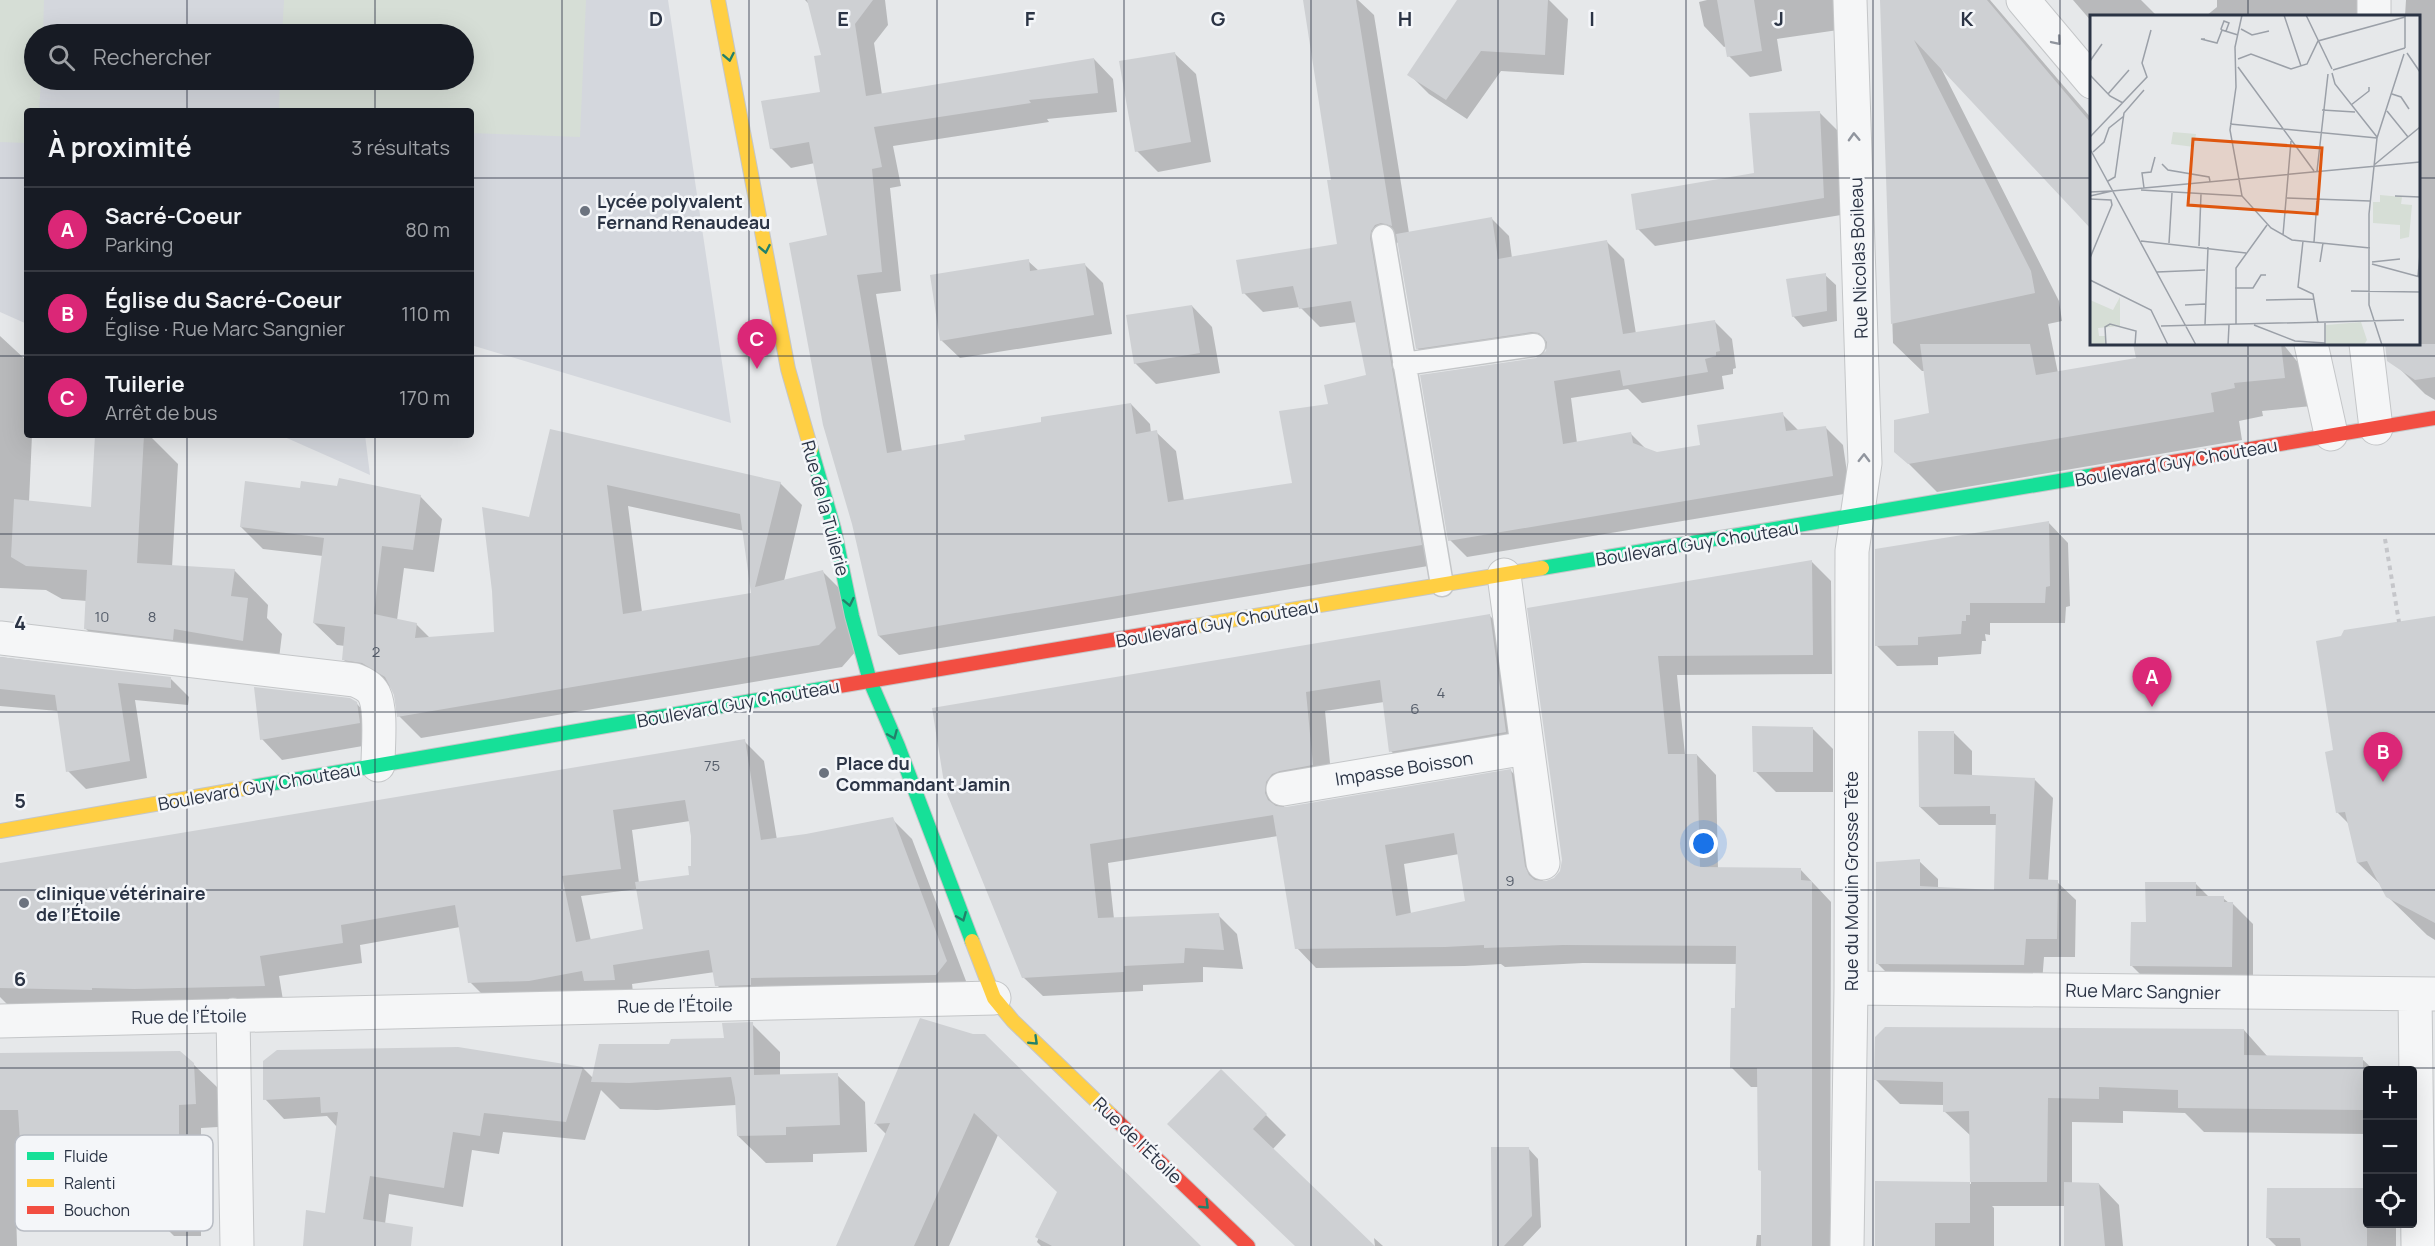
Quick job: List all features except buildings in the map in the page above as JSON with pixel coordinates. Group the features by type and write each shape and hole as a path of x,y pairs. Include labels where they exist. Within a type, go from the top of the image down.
{"main road":[{"name":"Rue de la Tuilerie","path":"718,0 788,369 834,529 852,616 870,681 898,746 994,998"},
{"name":"Boulevard Guy Chouteau","path":"0,831 870,681 2435,418"},
{"name":"Rue de l’Étoile","path":"994,998 1013,1021 1248,1246"}],"street":[{"name":"Rue Nicolas Boileau","path":"1850,0 1865,463 1856,516"},
{"path":"2023,0 2090,81"},
{"path":"2311,345 2331,434"},
{"path":"2366,345 2376,428"},
{"name":"Rue du Moulin Grosse Tête","path":"1847,1246 1851,988 1852,563 1856,516"},
{"path":"1504,575 1543,863"},
{"path":"0,638 355,680 366,685 374,693 378,765"},
{"name":"Impasse Boisson","path":"1283,789 1526,748"},
{"name":"Rue Marc Sangnier","path":"1851,988 2425,994"},
{"path":"2418,1246 2425,994"},
{"name":"Rue de l’Étoile","path":"0,1021 994,998"},
{"path":"233,1015 237,1246"}],"lane":[{"path":"1383,236 1442,585"},
{"path":"1404,364 1534,345"}],"path":[{"path":"2385,539 2399,622"}],"shaded area":[{"name":"Lycée polyvalent Fernand Renaudeau","path":"0,0 668,0 731,423 474,346 474,108 24,108 24,323 0,312"},
{"path":"0,0 44,0 43,24 24,24 24,90 40,90 39,108 24,108 24,143 0,142"},
{"path":"284,0 586,0 580,137 474,133 474,108 279,108 280,90 474,90 474,24 283,24"},
{"path":"287,438 365,438 370,475"}],"traffic: fast":[{"path":"811,449 834,529 852,616 870,681 898,746 972,941"},
{"path":"1542,568 2095,475"},
{"path":"252,787 833,687"}],"traffic: slow":[{"path":"718,0 788,369 811,449"},
{"path":"1189,627 1542,568"},
{"path":"0,831 252,787"},
{"path":"972,941 994,998 1013,1021 1112,1116"}],"traffic: jam":[{"path":"2095,475 2435,418"},
{"path":"833,687 1189,627"},
{"path":"1112,1116 1248,1246"}],"place":[{"name":"Lycée polyvalent Fernand Renaudeau","path":"585,211"},
{"name":"Tuilerie","path":"757,369"},
{"name":"Sacré-Coeur","path":"2152,707"},
{"name":"Place du Commandant Jamin","path":"824,773"},
{"name":"Église du Sacré-Coeur","path":"2383,782"},
{"name":"clinique vétérinaire de l’Étoile","path":"24,903"}]}
